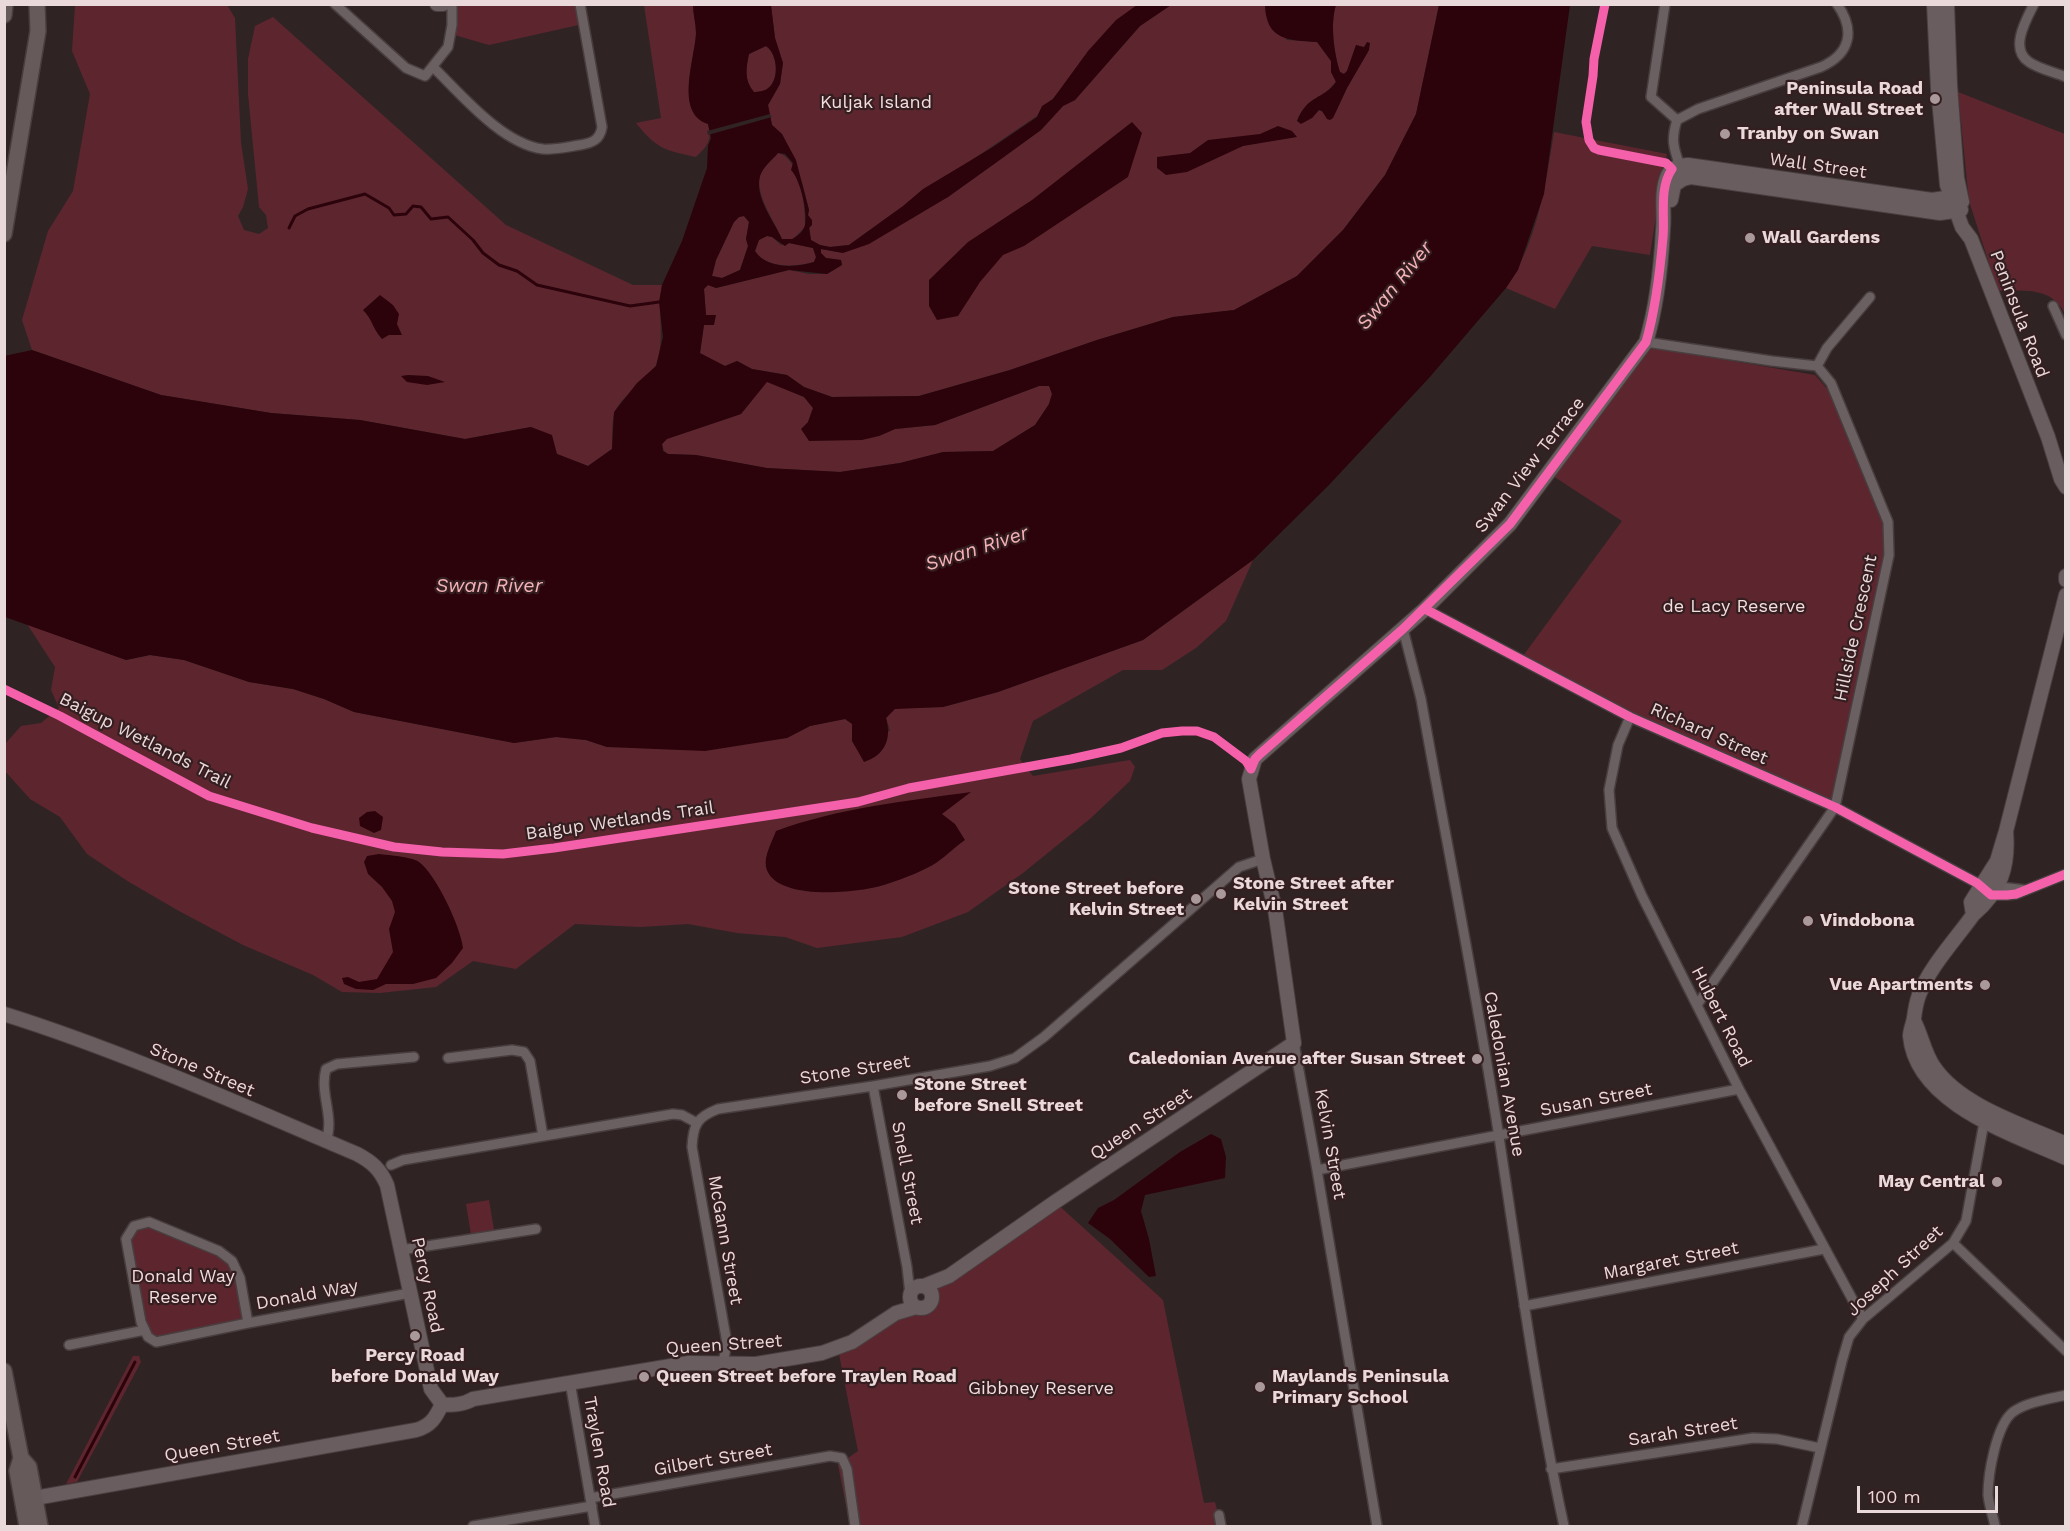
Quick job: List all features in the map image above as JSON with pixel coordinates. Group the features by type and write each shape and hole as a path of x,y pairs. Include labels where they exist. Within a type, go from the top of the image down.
{"main road":[{"path":"4,15 5,4"},
{"path":"4,234 38,31 37,4"},
{"path":"4,1371 21,1458 17,1471 27,1527"},
{"path":"21,1458 29,1467 40,1527"}],"street":[{"path":"335,4 406,68 425,76 448,47 452,25 452,4"},
{"path":"437,4 443,4"},
{"path":"433,67 484,116 515,140 540,149 554,150 592,143 598,139 602,127 580,4"},
{"path":"1665,4 1651,97 1677,120"},
{"path":"1677,172 1672,136 1677,120 1698,109 1834,61 1843,51 1848,37 1847,24 1837,4"},
{"name":"Peninsula Road","path":"1934,4 1942,25"},
{"name":"Peninsula Road","path":"1947,4 1942,25 1938,89 1947,185 1970,223 1971,239 2062,474 2061,480 2066,487"},
{"path":"2034,4 2019,42 2021,54 2028,62 2066,77"},
{"name":"Wall Street","path":"1677,172 1887,199 1957,203"},
{"name":"Swan View Terrace","path":"1251,769 1260,754 1425,609 1510,524 1646,342 1652,322 1665,216 1663,210 1665,190 1668,176 1677,172"},
{"path":"1646,342 1817,366 1827,348 1870,297"},
{"path":"2053,306 2066,335"},
{"name":"Hillside Crescent","path":"1696,1005 1835,807 1889,555 1887,522 1831,383 1817,366"},
{"path":"1990,889 2066,595"},
{"name":"Richard Street","path":"1425,609 1630,717 1835,807 1990,889"},
{"name":"Caledonian Avenue","path":"1403,629 1421,699 1499,1136 1551,1469 1564,1527"},
{"name":"Hubert Road","path":"1630,717 1618,745 1609,790 1612,828 1642,896 1696,1005 1863,1319"},
{"name":"Kelvin Street","path":"1251,769 1250,785 1263,859 1275,909 1294,1043 1377,1527"},
{"name":"Stone Street","path":"697,1123 705,1114 718,1109 990,1066 1016,1058 1044,1037 1239,867 1263,859"},
{"path":"2066,874 2026,890 1990,889 1971,902 1972,915 1919,994 1914,1021 1927,1057 1940,1075 1948,1092 1972,1102 1986,1115 2066,1158"},
{"name":"Stone Street","path":"4,1014 66,1034 386,1168"},
{"name":"Queen Street","path":"35,1498 416,1430 440,1401 468,1396 473,1399 689,1363 756,1364 822,1353 852,1342 1055,1202 1294,1043"},
{"path":"448,1058 512,1050 524,1052 530,1061 543,1136"},
{"path":"326,1141 330,1124 323,1080 326,1069 337,1064 414,1057"},
{"name":"Snell Street","path":"873,1086 907,1267 919,1294"},
{"name":"Susan Street","path":"1317,1170 1739,1089"},
{"path":"386,1168 404,1160 673,1114 681,1115 697,1123"},
{"path":"1986,1115 2066,1144"},
{"name":"Joseph Street","path":"1802,1527 1849,1337 1863,1319 1953,1243 1966,1221 1986,1115"},
{"name":"McGann Street","path":"697,1123 693,1133 692,1148 727,1343 723,1363"},
{"name":"Percy Road","path":"386,1168 387,1185 400,1250 431,1389 440,1401"},
{"path":"69,1345 145,1330 141,1322 126,1239 134,1226 149,1222 219,1251 232,1261 240,1278 248,1323"},
{"path":"400,1250 536,1229"},
{"path":"1953,1243 2066,1351"},
{"name":"Margaret Street","path":"1524,1306 1824,1249"},
{"name":"Donald Way","path":"145,1330 148,1337 156,1342 410,1293"},
{"name":"Traylen Road","path":"570,1382 595,1527"},
{"path":"1995,1527 1988,1497 1990,1469 2005,1424 2011,1414 2021,1407 2066,1395"},
{"name":"Sarah Street","path":"1551,1469 1753,1438 1777,1439 1820,1448"},
{"name":"Gilbert Street","path":"473,1527 830,1456 842,1458 848,1469 855,1527"},
{"path":"1219,1515 1221,1527"}],"green space":[{"path":"75,5 227,5 235,18 241,143 248,189 238,216 244,230 259,234 268,228 266,215 259,207 248,94 248,59 255,26 273,17 506,225 633,285 662,285 657,363 655,368 618,406 613,420 612,449 588,466 557,454 531,427 465,439 360,420 271,413 161,395 32,350 22,320 48,231 73,191 90,94 72,51"},
{"path":"452,5 580,5 583,24 489,45 451,34"},
{"path":"644,5 693,5 696,33 689,97 692,109 698,118 708,124 710,135 706,146 696,157 662,147 636,123 661,118"},
{"name":"Kuljak Island","path":"771,5 1137,5 1103,36 1037,116 849,245 830,247 811,240 809,210 803,186 782,134 772,125 768,105 780,84 783,63 775,38"},
{"path":"1171,5 1265,5 1266,15 1287,40 1317,42 1331,61 1331,72 1336,81 1326,92 1305,107 1297,121 1312,118 1319,110 1333,118 1369,50 1356,45 1347,71 1344,74 1340,72 1334,38 1333,20 1336,5 1439,5 1416,114 1385,175 1343,230 1297,276 1234,310 1173,317 1010,370 919,396 832,397 804,387 787,375 752,369 737,361 725,366 700,354 704,324 714,325 706,316 704,289 708,285 716,288 789,270 809,274 827,274 842,265 841,260 826,258 821,253 821,249 843,253 948,197 1041,130 1063,106 1075,100 1140,26"},
{"path":"766,46 773,55 776,74 766,90 753,92 747,78 749,54"},
{"path":"1958,92 2065,134 2065,314 2053,299 2037,292 1998,291 1969,201"},
{"path":"1554,132 1667,154 1650,255 1592,246 1555,309 1506,288 1517,271 1533,233 1539,213"},
{"path":"778,153 792,164 803,196 805,227 792,240 782,239 760,191 761,173"},
{"path":"744,216 749,222 746,239 748,246 740,270 722,278 712,276 716,260 734,222"},
{"path":"767,236 772,237 781,245 789,243 813,248 816,257 814,262 782,265 766,261 755,251 759,240"},
{"name":"de Lacy Reserve","path":"1649,347 1815,375 1830,392 1886,522 1888,538 1835,807 1630,717 1520,660 1622,521 1553,476"},
{"path":"767,381 804,397 813,408 808,422 879,436 895,429 935,425 1039,386 1049,385 1052,394 1049,404 1035,425 993,451 944,452 900,463 840,472 766,468 696,455 668,454 664,451 662,444 666,439 741,414"},
{"path":"1253,560 1226,621 1196,648 1162,670 1123,670 1033,721 1020,759 1033,776 1130,760 1135,767 1130,781 1091,818 1023,873 968,912 902,937 817,948 785,937 737,933 688,924 640,927 575,924 516,969 473,961 436,987 380,993 342,992 313,975 243,945 129,882 87,854 60,817 30,799 5,771 5,744 21,726 41,723 59,708 51,690 55,667 27,624 126,660 150,655 184,660 249,682 293,689 354,712 514,743 556,737 586,740 607,747 787,738 810,726 845,719 852,723 852,741 890,731 886,718 895,708 943,707 998,692 1143,640"},
{"path":"489,1200 494,1230 471,1234 466,1204"},
{"name":"Gibbney Reserve","path":"1055,1202 1163,1300 1204,1503 1215,1502 1221,1526 850,1526 838,1465 858,1451 838,1349 911,1302 928,1312 932,1296 949,1276"},
{"name":"Donald Way Reserve","path":"149,1222 219,1251 240,1278 251,1320 156,1342 148,1337 126,1239"},
{"path":"133,1356 139,1356 141,1362 77,1482 66,1484"}],"water":[{"name":"Swan River","path":"693,5 771,5 775,38 783,63 780,84 768,105 772,125 782,134 796,160 809,210 808,215 812,220 809,228 811,240 830,247 849,245 923,189 993,147 1037,117 1042,106 1053,99 1088,51 1116,20 1137,5 1171,5 1140,26 1075,100 1063,106 1041,130 948,197 869,244 843,253 821,249 821,253 826,258 841,260 842,265 827,274 789,270 716,288 708,285 704,289 706,315 716,315 714,325 704,325 700,353 725,366 737,361 752,369 787,375 804,387 832,397 919,396 1010,370 1173,317 1234,310 1297,276 1343,230 1385,175 1416,114 1439,5 1570,5 1544,194 1518,270 1506,288 1429,378 1328,486 1253,560 1143,640 998,692 943,707 895,709 886,718 888,733 882,751 864,762 852,741 852,724 845,719 810,726 787,738 705,751 607,747 586,740 556,737 514,743 354,712 293,689 249,682 184,660 150,655 126,660 5,617 4,356 32,350 161,395 271,413 360,420 465,439 531,427 552,435 557,454 588,466 612,449 614,412 637,383 656,366 663,337 659,302 662,285 682,241 707,168 708,146 711,138 708,124 698,118 692,109 689,97 696,33","holes":["766,46 773,55 776,74 766,90 754,92 749,83 747,78 749,54","778,153 785,154 793,163 791,170 800,188 806,219 803,230 792,239 782,239 762,200 759,184 765,167","744,216 749,222 746,239 748,246 740,270 722,278 712,276 716,260 734,222","767,236 785,246 789,243 813,248 816,257 814,262 790,266 766,261 755,251 759,240","767,382 804,397 813,408 808,422 801,429 809,441 862,440 895,429 935,425 1039,386 1049,386 1052,394 1049,404 1035,425 993,451 943,452 900,463 840,472 767,468 696,455 668,454 663,451 662,444 667,439 741,414"]},
{"path":"1265,5 1336,5 1333,29 1336,56 1340,72 1344,74 1356,45 1364,47 1367,42 1370,43 1369,50 1330,120 1319,110 1312,118 1301,124 1297,121 1306,106 1336,82 1331,72 1331,61 1317,42 1289,39 1275,32 1266,17"},
{"path":"1132,122 1142,133 1128,177 1024,246 1003,255 980,282 958,316 937,320 929,306 929,280 968,242 1032,200"},
{"path":"1278,126 1292,131 1297,137 1243,146 1187,172 1166,175 1157,168 1157,157 1190,153 1208,140 1260,134"},
{"path":"380,295 393,305 399,314 397,324 402,335 389,335 382,339 363,310"},
{"path":"401,376 428,376 445,382 427,385 407,382"},
{"path":"971,792 942,814 955,824 965,840 936,863 902,879 861,890 802,891 785,886 773,878 766,867 767,853 776,831 823,816 848,811"},
{"path":"375,811 383,817 381,830 374,833 360,826 359,818 367,812"},
{"path":"379,854 411,859 426,868 447,902 458,928 463,948 452,963 436,978 413,984 386,984 373,990 356,989 344,984 342,978 348,977 359,982 377,979 393,952 389,929 395,912 392,901 382,887 368,874 364,862 367,856"},
{"path":"1211,1134 1221,1139 1226,1157 1225,1178 1145,1195 1141,1211 1156,1276 1149,1277 1110,1239 1088,1223 1098,1208 1114,1200 1180,1152"}],"pier":[{"path":"770,114 772,117 708,135 707,131"}],"waterway":[{"path":"289,228 295,216 308,209 365,194 389,208 394,215 406,214 413,206 421,207 431,219 448,217 473,240 483,253 499,265 517,271 537,285 630,306 659,302"},
{"path":"75,1477 135,1362"}],"cycle path":[{"path":"1251,769 1260,754 1403,629 1510,524 1646,342 1659,277 1665,185 1672,169 1666,163 1599,150 1594,148 1589,140 1586,122 1594,59 1605,4"},
{"path":"1425,609 1630,717 1835,807 1977,883 1991,895 2016,894 2066,874"},
{"name":"Baigup Wetlands Trail","path":"4,689 60,716 209,796 312,828 394,847 442,852 503,854 554,848 858,802 909,788 1121,748 1162,733 1197,731 1214,737 1246,761 1251,769"}],"place":[{"name":"Peninsula Road after Wall Street","path":"1935,99"},
{"name":"Tranby on Swan","path":"1725,134"},
{"name":"Wall Gardens","path":"1750,238"},
{"name":"Stone Street after Kelvin Street","path":"1221,894"},
{"name":"Stone Street before Kelvin Street","path":"1196,899"},
{"name":"Vindobona","path":"1808,921"},
{"name":"Vue Apartments","path":"1985,985"},
{"name":"Caledonian Avenue after Susan Street","path":"1477,1059"},
{"name":"Stone Street before Snell Street","path":"902,1095"},
{"name":"May Central","path":"1997,1182"},
{"name":"Percy Road before Donald Way","path":"415,1336"},
{"name":"Queen Street before Traylen Road","path":"644,1377"},
{"name":"Maylands Peninsula Primary School","path":"1260,1387"}]}
